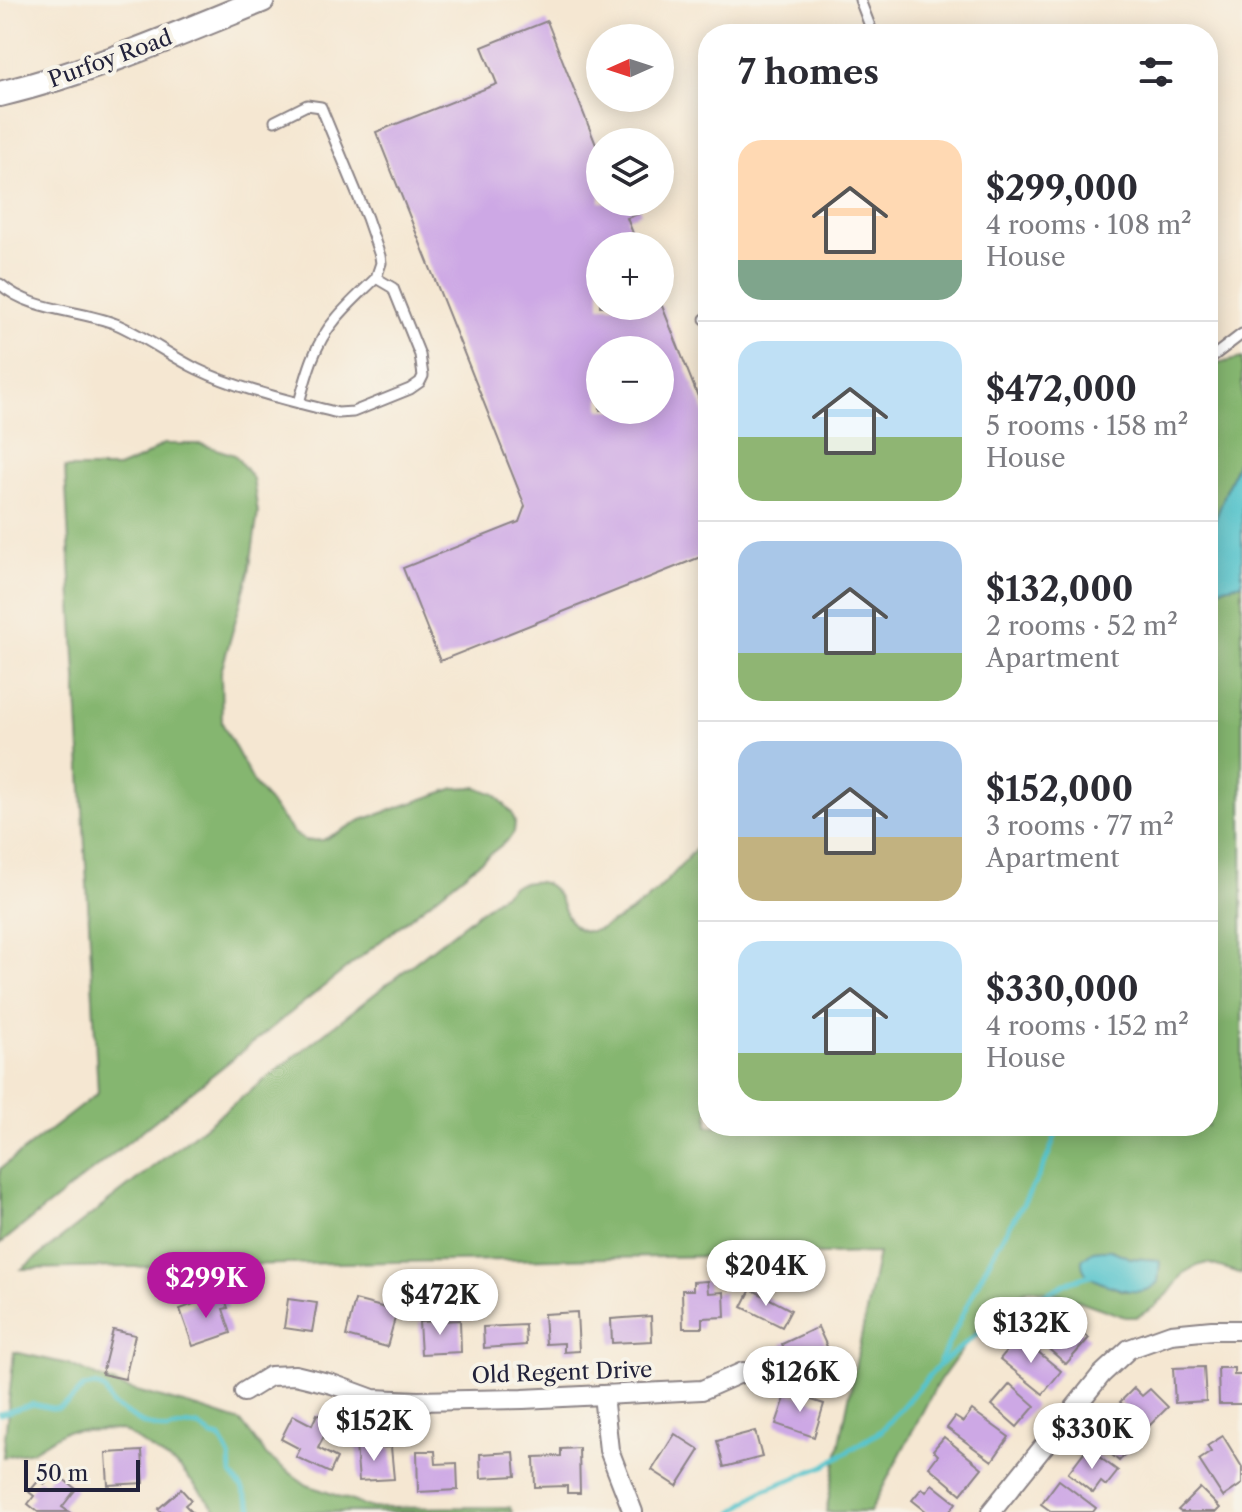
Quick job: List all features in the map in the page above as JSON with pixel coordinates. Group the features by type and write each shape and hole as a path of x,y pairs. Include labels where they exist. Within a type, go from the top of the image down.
{"street":[{"name":"Purfoy Road","path":"0,94 68,76 262,0"},
{"path":"991,1512 1101,1375 1129,1349 1171,1334 1242,1330"},
{"name":"Old Regent Drive","path":"244,1392 270,1376 295,1375 373,1399 523,1399 702,1390 743,1372"},
{"path":"603,1395 609,1450 633,1512"}],"lane":[{"path":"860,0 869,24"},
{"path":"275,121 307,105 321,107 367,218 381,263 376,278 336,317 323,337 314,354 299,403"},
{"path":"0,284 32,302 118,325 221,379 346,414 410,389 423,376 420,355 393,288 376,278"},
{"path":"1218,352 1242,334"}],"green space":[{"path":"1242,358 1242,449 1218,513 1218,364"},
{"path":"163,444 201,444 235,455 253,479 258,513 249,573 221,672 222,723 255,785 294,833 305,841 323,840 362,820 455,788 476,787 495,794 512,813 514,832 0,1244 0,1169 98,1093 65,468 118,468 142,458"},
{"path":"1242,583 1242,1274 1207,1263 1197,1266 1184,1273 1154,1307 1137,1317 1125,1317 1060,1294 1030,1289 1010,1297 989,1313 936,1386 870,1512 826,1512 878,1253 22,1269 513,886 532,882 545,884 554,890 569,919 576,927 586,931 604,927 638,907 698,846 698,1136 1218,1136 1218,589","holes":["1111,1250 1130,1258 1158,1260 1142,1291 1124,1291 1097,1281"]},
{"path":"14,1352 68,1364 122,1387 241,1422 267,1456 307,1485 372,1508 510,1507 512,1512 218,1512 180,1468 122,1430 65,1431 32,1451 3,1457"}],"water":[{"path":"1242,449 1242,583 1218,589 1218,513"},
{"path":"1111,1250 1130,1258 1158,1260 1158,1282 1145,1290 1131,1291 1093,1279 1084,1270 1082,1259 1093,1251"}],"building":[{"path":"547,21 589,128 586,128 586,216 633,216 627,218 632,232 586,232 586,320 668,320 674,336 586,336 586,424 674,424 674,336 698,397 698,558 440,661 403,568 519,522 525,506 376,132 497,84 482,47"},
{"path":"707,1281 708,1293 724,1292 725,1317 702,1318 702,1328 683,1328 682,1290 693,1290 693,1282"},
{"path":"751,1289 791,1310 782,1327 742,1307"},
{"path":"223,1293 228,1308 223,1309 231,1333 193,1346 180,1309"},
{"path":"288,1299 317,1303 312,1332 284,1328"},
{"path":"355,1300 397,1311 387,1347 346,1336"},
{"path":"577,1312 579,1351 564,1352 564,1343 546,1344 544,1314"},
{"path":"651,1316 652,1341 612,1343 611,1319"},
{"path":"1066,1318 1089,1338 1066,1364 1043,1344"},
{"path":"460,1320 461,1352 421,1354 419,1322"},
{"path":"525,1325 526,1345 484,1348 483,1327"},
{"path":"818,1327 835,1364 812,1374 803,1354 790,1361 782,1344"},
{"path":"113,1330 135,1335 125,1379 102,1374"},
{"path":"1019,1336 1061,1371 1043,1394 1000,1359"},
{"path":"1204,1367 1206,1401 1175,1403 1173,1368"},
{"path":"1218,1368 1234,1368 1234,1375 1242,1375 1242,1404 1219,1404"},
{"path":"1010,1384 1035,1406 1017,1427 992,1405"},
{"path":"1134,1388 1142,1396 1150,1389 1168,1407 1146,1429 1120,1402"},
{"path":"787,1392 824,1404 814,1437 776,1424"},
{"path":"972,1410 1009,1437 992,1461 947,1428 955,1417 963,1422"},
{"path":"317,1414 332,1421 318,1448 337,1458 330,1473 296,1457 300,1449 281,1439 293,1415 312,1425"},
{"path":"1117,1415 1132,1429 1127,1435 1135,1442 1119,1461 1095,1440"},
{"path":"755,1431 762,1457 724,1467 717,1441"},
{"path":"675,1434 700,1450 677,1486 652,1470"},
{"path":"1223,1436 1242,1467 1242,1484 1223,1497 1199,1460 1211,1452 1207,1446"},
{"path":"944,1437 982,1468 961,1494 929,1467 938,1455 933,1450"},
{"path":"371,1444 372,1448 391,1447 394,1479 359,1481 356,1445"},
{"path":"579,1448 580,1493 567,1493 567,1486 535,1487 534,1457 561,1456 561,1449"},
{"path":"1087,1448 1118,1471 1106,1486 1101,1482 1093,1493 1068,1473"},
{"path":"142,1451 144,1483 108,1485 106,1453"},
{"path":"417,1451 435,1451 436,1464 457,1463 458,1490 418,1492"},
{"path":"514,1452 516,1476 481,1478 480,1454"},
{"path":"54,1472 76,1489 62,1507 69,1512 38,1512 28,1504 34,1496 29,1492 39,1480 45,1484"},
{"path":"1059,1480 1096,1508 1093,1512 1052,1512 1041,1504"},
{"path":"932,1484 956,1503 949,1512 927,1512 912,1500 922,1488 926,1492"},
{"path":"1200,1488 1220,1508 1216,1512 1178,1510"},
{"path":"181,1489 191,1500 185,1505 192,1512 161,1512 158,1509"}],"waterway":[{"path":"940,1361 991,1257 1041,1172 1055,1136"},
{"path":"733,1512 762,1491 824,1466 881,1431 938,1366 972,1338 1003,1317 1070,1281 1091,1275"},
{"path":"0,1414 33,1404 58,1408 84,1387 95,1385 105,1390 112,1405 142,1423 166,1430 198,1426 220,1438 230,1457 231,1474 254,1512"}]}
